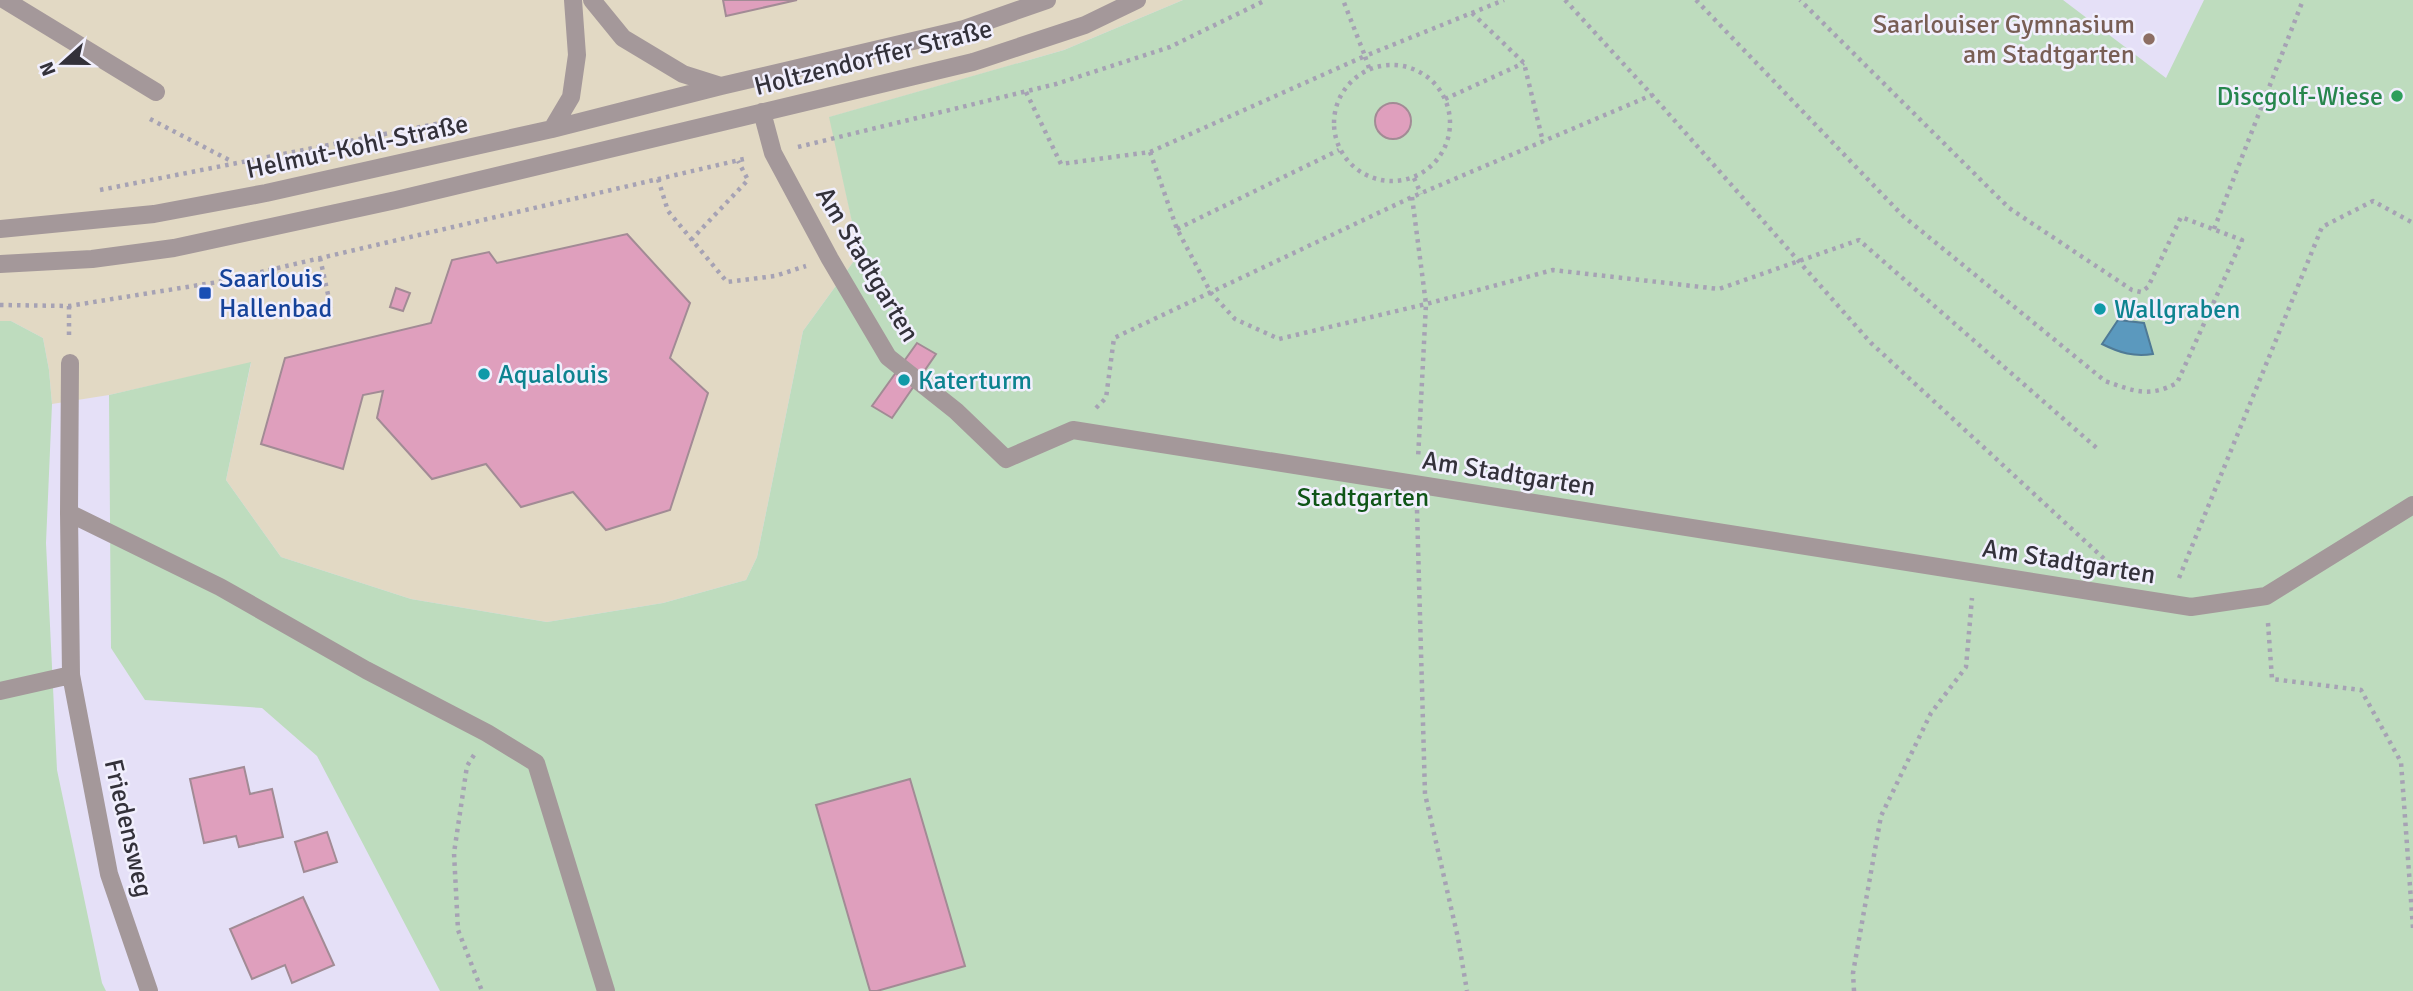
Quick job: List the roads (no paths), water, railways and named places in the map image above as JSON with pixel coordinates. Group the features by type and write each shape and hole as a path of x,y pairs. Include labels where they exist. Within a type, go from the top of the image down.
{"street":[{"path":"5,0 156,92"},
{"path":"552,130 570,97 577,55 573,0"},
{"path":"592,0 623,38 683,74 721,86"},
{"name":"Holtzendorffer Straße","path":"721,86 964,29 1047,0"},
{"name":"Holtzendorffer Straße","path":"0,264 92,259 174,248 396,200 973,62 1085,24 1137,0"},
{"name":"Helmut-Kohl-Straße","path":"0,229 197,207 552,130 721,86"},
{"name":"Am Stadtgarten","path":"762,112 773,153 830,259 888,357 956,411 1006,459 1073,430 2191,607 2266,596 2413,505"},
{"name":"Friedensweg","path":"70,363 71,674 109,874 149,991"},
{"path":"69,513 220,587 536,763 606,991"},
{"path":"0,691 71,674"}],"water":[{"path":"2118,320 2144,323 2153,354 2127,354 2102,344"}],"place":[{"name":"Saarlouiser Gymnasium am Stadtgarten","path":"2149,39"},
{"name":"Discgolf-Wiese","path":"2397,96"},
{"name":"Saarlouis Hallenbad","path":"205,293"},
{"name":"Wallgraben","path":"2100,309"},
{"name":"Aqualouis","path":"484,374"},
{"name":"Katerturm","path":"904,380"}],"park label":[{"name":"Stadtgarten","path":"1363,497"}]}
